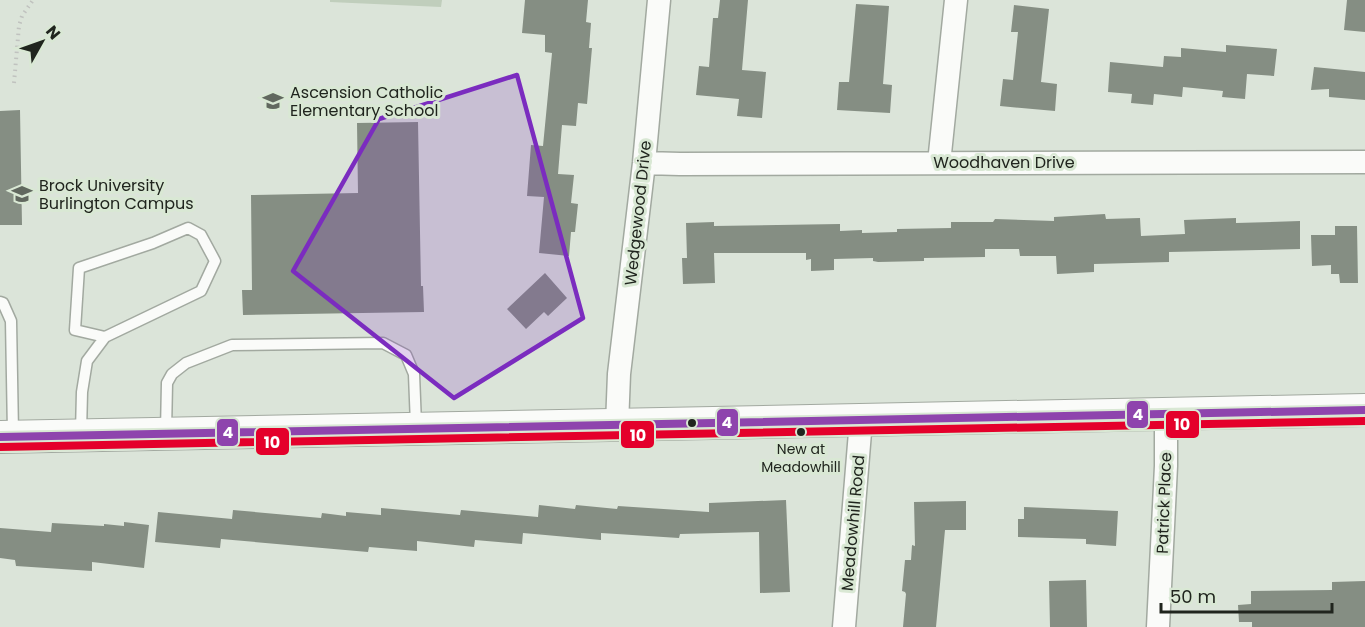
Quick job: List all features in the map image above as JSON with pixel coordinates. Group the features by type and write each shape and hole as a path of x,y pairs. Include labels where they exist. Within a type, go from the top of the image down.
{"main road":[{"path":"7,437 1365,410"}],"street":[{"name":"Wedgewood Drive","path":"617,425 619,374 644,163 659,0"},
{"path":"939,162 956,0"},
{"name":"Woodhaven Drive","path":"644,163 1365,162"},
{"name":"Patrick Place","path":"1158,627 1166,466 1166,415"},
{"name":"Meadowhill Road","path":"844,627 861,420"}],"lane":[{"path":"81,435 82,392 87,361 105,337 201,291 215,261 201,235 188,228 153,243 79,268 75,330 105,337"},
{"path":"0,302 3,303 11,321 7,437"},
{"path":"166,434 167,383 172,374 186,363 232,345 383,343 406,355 414,374 416,428"}],"path":[{"path":"14,83 19,26 22,16 33,0"}],"highlighted area":[{"path":"517,75 583,318 454,398 293,271 379,119"}],"green space":[{"path":"330,0 442,0 441,7 330,2"}],"building":[{"path":"525,0 588,0 586,22 591,23 589,48 592,48 587,104 578,103 576,126 562,125 558,174 574,175 571,203 578,204 575,232 571,232 569,256 539,253 544,197 527,196 531,145 543,146 552,53 545,52 545,35 522,33"},
{"path":"720,0 748,0 742,70 766,72 762,118 737,116 739,99 696,95 699,66 709,67 713,18 718,18"},
{"path":"1347,0 1365,0 1365,32 1344,30"},
{"path":"856,4 889,6 883,84 892,85 890,113 837,110 839,82 849,82"},
{"path":"1014,5 1049,9 1041,82 1057,84 1055,111 1000,106 1003,79 1013,80 1018,32 1011,32"},
{"path":"1226,45 1277,49 1274,76 1247,74 1245,99 1222,97 1223,91 1183,87 1182,97 1154,94 1153,105 1131,103 1132,94 1108,92 1110,62 1163,67 1164,56 1181,57 1181,48 1226,52"},
{"path":"1314,67 1365,72 1365,100 1329,97 1329,89 1311,90"},
{"path":"20,110 22,225 0,225 0,111"},
{"path":"418,122 421,286 423,286 424,312 243,315 242,290 252,290 251,195 358,193 357,123"},
{"path":"1105,214 1106,219 1140,218 1141,236 1185,234 1184,220 1236,218 1236,223 1300,221 1300,249 1169,252 1169,262 1094,264 1094,272 1057,274 1056,256 1020,256 1019,249 985,249 985,257 924,258 924,261 878,262 873,261 873,258 834,259 834,270 811,271 811,259 806,260 806,253 714,253 715,283 683,284 682,258 687,258 686,223 714,222 714,226 840,224 840,231 862,230 862,233 897,232 897,229 951,228 951,222 993,222 995,219 1054,221 1054,217"},
{"path":"1335,226 1357,226 1358,283 1340,283 1339,274 1331,274 1331,265 1312,266 1311,235 1335,235"},
{"path":"545,273 567,298 548,316 544,312 526,329 507,309"},
{"path":"786,500 790,592 760,593 759,532 680,534 679,538 601,533 601,540 523,533 522,544 475,540 474,547 417,541 417,551 369,547 368,552 221,539 220,548 155,542 158,512 232,519 233,510 321,518 322,513 346,516 346,512 381,515 381,508 460,515 461,510 538,517 539,505 575,509 576,505 617,509 618,506 709,512 709,503"},
{"path":"966,501 966,530 945,530 936,627 903,627 906,594 902,591 905,560 911,560 912,545 915,546 914,502"},
{"path":"1024,507 1118,511 1116,546 1086,544 1086,539 1018,537 1018,519 1024,519"},
{"path":"124,522 149,525 144,568 92,562 92,571 16,566 15,560 0,558 0,528 51,532 52,523 124,526"},
{"path":"1086,580 1087,627 1050,627 1049,581"},
{"path":"1365,581 1365,627 1252,627 1252,622 1239,622 1238,605 1251,604 1251,591 1332,590 1332,582"}],"transit line":[{"name":"4","path":"0,437 1365,410"},
{"name":"10","path":"0,447 1365,421"}],"place":[{"name":"Ascension Catholic Elementary School","path":"273,101"},
{"name":"Brock University Burlington Campus","path":"22,194"},
{"name":"New at Meadowhill","path":"801,432"}]}
